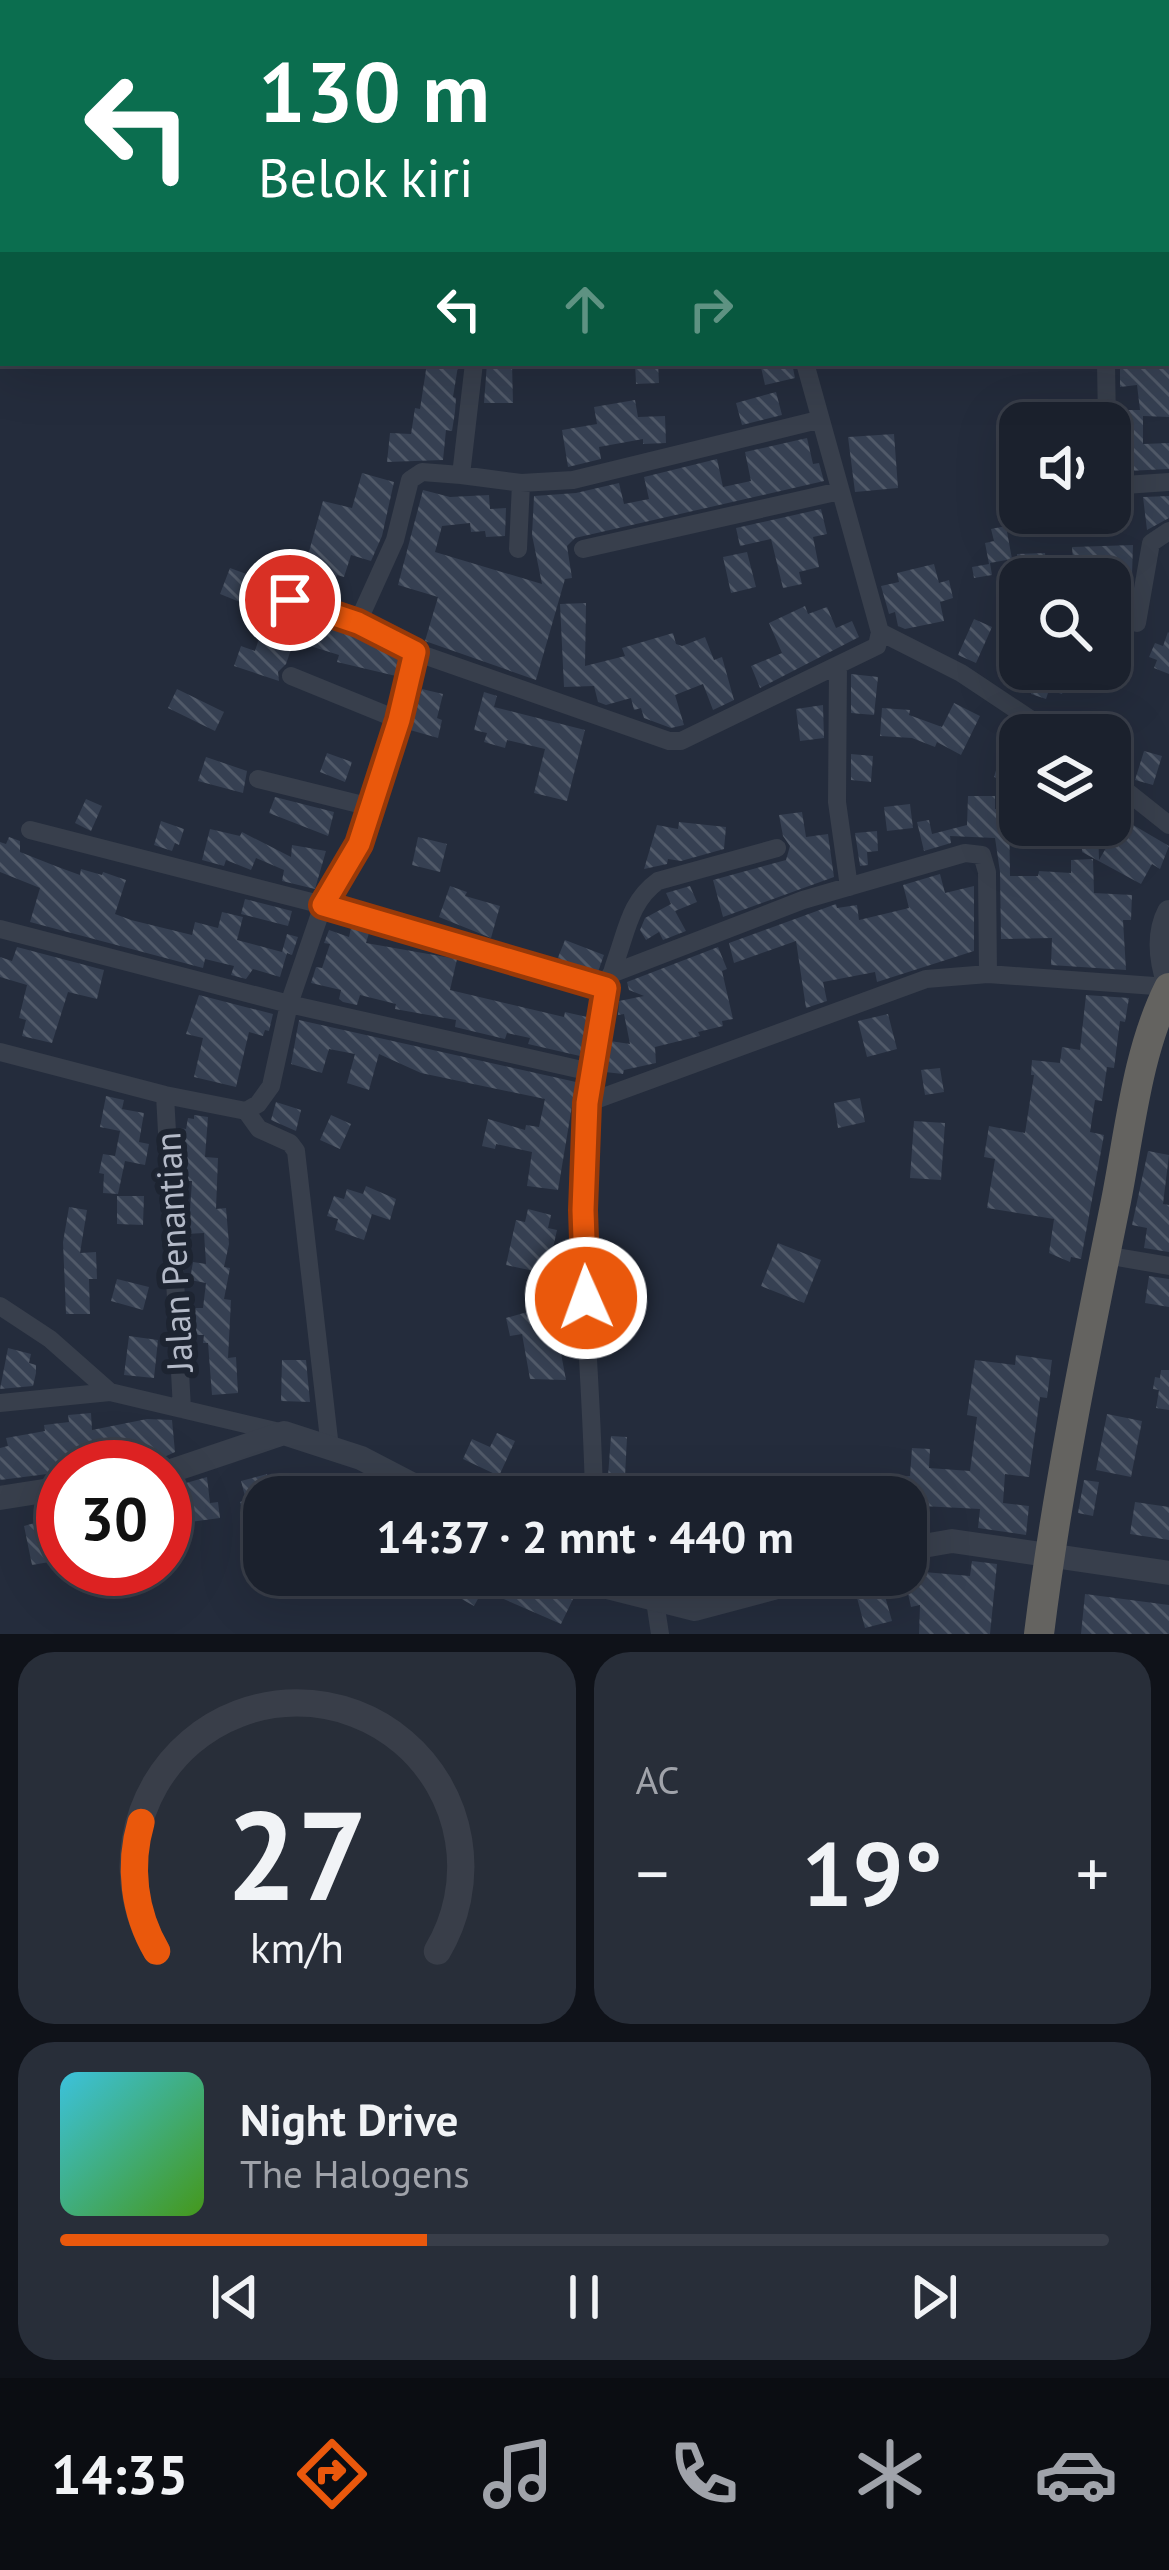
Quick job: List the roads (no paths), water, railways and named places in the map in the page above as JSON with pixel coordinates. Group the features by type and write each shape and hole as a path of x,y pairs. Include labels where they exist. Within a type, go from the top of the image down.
{"highway":[{"path":"1040,1634 1049,1552 1105,1255 1146,1051 1169,987"}],"street":[{"path":"461,475 474,366"},
{"path":"290,600 358,623 415,652 669,741 682,741 877,646 880,632 806,366"},
{"path":"1106,366 1107,402"},
{"path":"358,623 395,540 410,480 422,472 521,483 573,480 818,420"},
{"path":"1131,485 1169,482"},
{"path":"518,548 521,483"},
{"path":"583,549 840,491"},
{"path":"1137,623 1151,543 1169,531"},
{"path":"880,632 962,673 1023,714"},
{"path":"0,1052 165,1095 246,1111 258,1104 272,1086 289,1004 323,905 359,844 399,720 415,652"},
{"path":"838,666 837,802 849,887"},
{"path":"292,676 399,720"},
{"path":"259,778 371,806"},
{"path":"1131,795 1169,825"},
{"path":"30,830 609,981 712,932 965,853 982,855 988,881 988,974"},
{"path":"593,1476 583,1210 587,1103 609,981 643,892 658,881 777,848"},
{"path":"587,1103 926,979 988,974 1169,987 1161,961 1163,923 1169,912"},
{"path":"0,929 289,1004 591,1072"},
{"name":"Jalan Penantian","path":"165,1095 182,1409"},
{"path":"246,1111 259,1129 290,1143 296,1151 330,1448"},
{"path":"1105,1255 1169,1265"},
{"path":"0,1306 50,1339 110,1392"},
{"path":"0,1403 110,1392 284,1433 361,1458 396,1476"},
{"path":"192,1464 284,1433"},
{"path":"0,1498 36,1492"},
{"path":"927,1545 952,1541 1049,1552 1169,1573"},
{"path":"640,1596 695,1609 744,1596"},
{"path":"655,1601 660,1634"}]}
